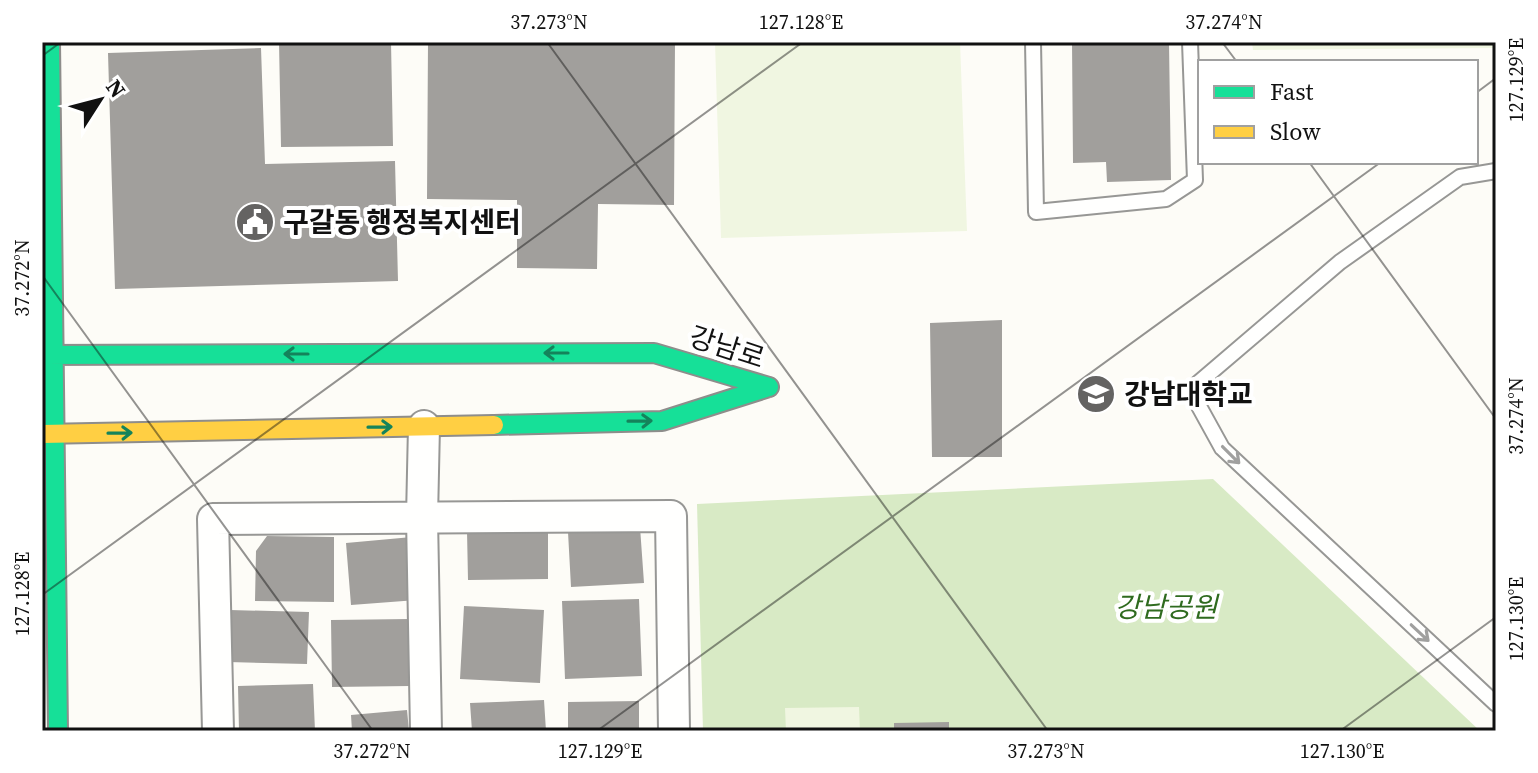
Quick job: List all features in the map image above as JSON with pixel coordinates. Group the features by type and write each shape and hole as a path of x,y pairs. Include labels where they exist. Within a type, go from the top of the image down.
{"street":[{"path":"50,42 52,228 49,434 58,731"},
{"path":"42,253 52,228"},
{"name":"강남로","path":"49,355 654,353 769,387 662,421 49,434"},
{"path":"424,426 422,518 426,731"},
{"path":"218,731 213,519 671,516 674,731"},
{"path":"42,533 55,555"}],"lane":[{"path":"1033,42 1036,212 1166,199 1195,180 1190,42"},
{"path":"1496,171 1460,177 1352,254 1190,390 1222,448 1496,704"}],"green space":[{"path":"715,42 960,42 967,231 721,238"},
{"path":"1252,42 1496,42 1496,48 1253,50"},
{"name":"강남공원","path":"1213,479 1480,731 703,731 697,504"},
{"path":"859,707 860,731 786,731 785,708"}],"building":[{"path":"279,42 391,42 393,146 281,147"},
{"path":"428,42 675,42 674,205 598,204 597,269 517,268 517,200 427,199"},
{"path":"1072,42 1169,42 1171,180 1107,182 1106,162 1073,163"},
{"name":"구갈동 행정복지센터","path":"261,48 265,164 395,161 398,281 115,289 108,53"},
{"path":"1002,320 1002,457 932,457 930,323"},
{"path":"640,527 644,583 571,587 568,532"},
{"path":"548,530 548,579 468,580 467,531"},
{"path":"267,536 334,537 334,602 255,601 256,551"},
{"path":"412,537 417,600 351,605 346,543"},
{"path":"639,599 642,676 565,679 562,601"},
{"path":"464,606 544,610 540,683 460,679"},
{"path":"230,610 309,612 307,664 228,662"},
{"path":"409,619 410,686 332,687 331,620"},
{"path":"313,684 315,731 239,731 238,686"},
{"path":"544,700 546,731 472,731 470,703"},
{"path":"639,701 639,731 568,731 568,702"},
{"path":"407,710 409,731 352,731 351,715"},
{"path":"949,722 949,731 894,731 894,723"}],"traffic: fast":[{"path":"50,42 58,731"},
{"path":"42,355 654,353 769,387"},
{"path":"494,425 662,421 769,387"}],"traffic: slow":[{"path":"42,434 494,425"}],"place":[{"name":"구갈동 행정복지센터","path":"255,222"},
{"name":"강남대학교","path":"1096,394"}]}
